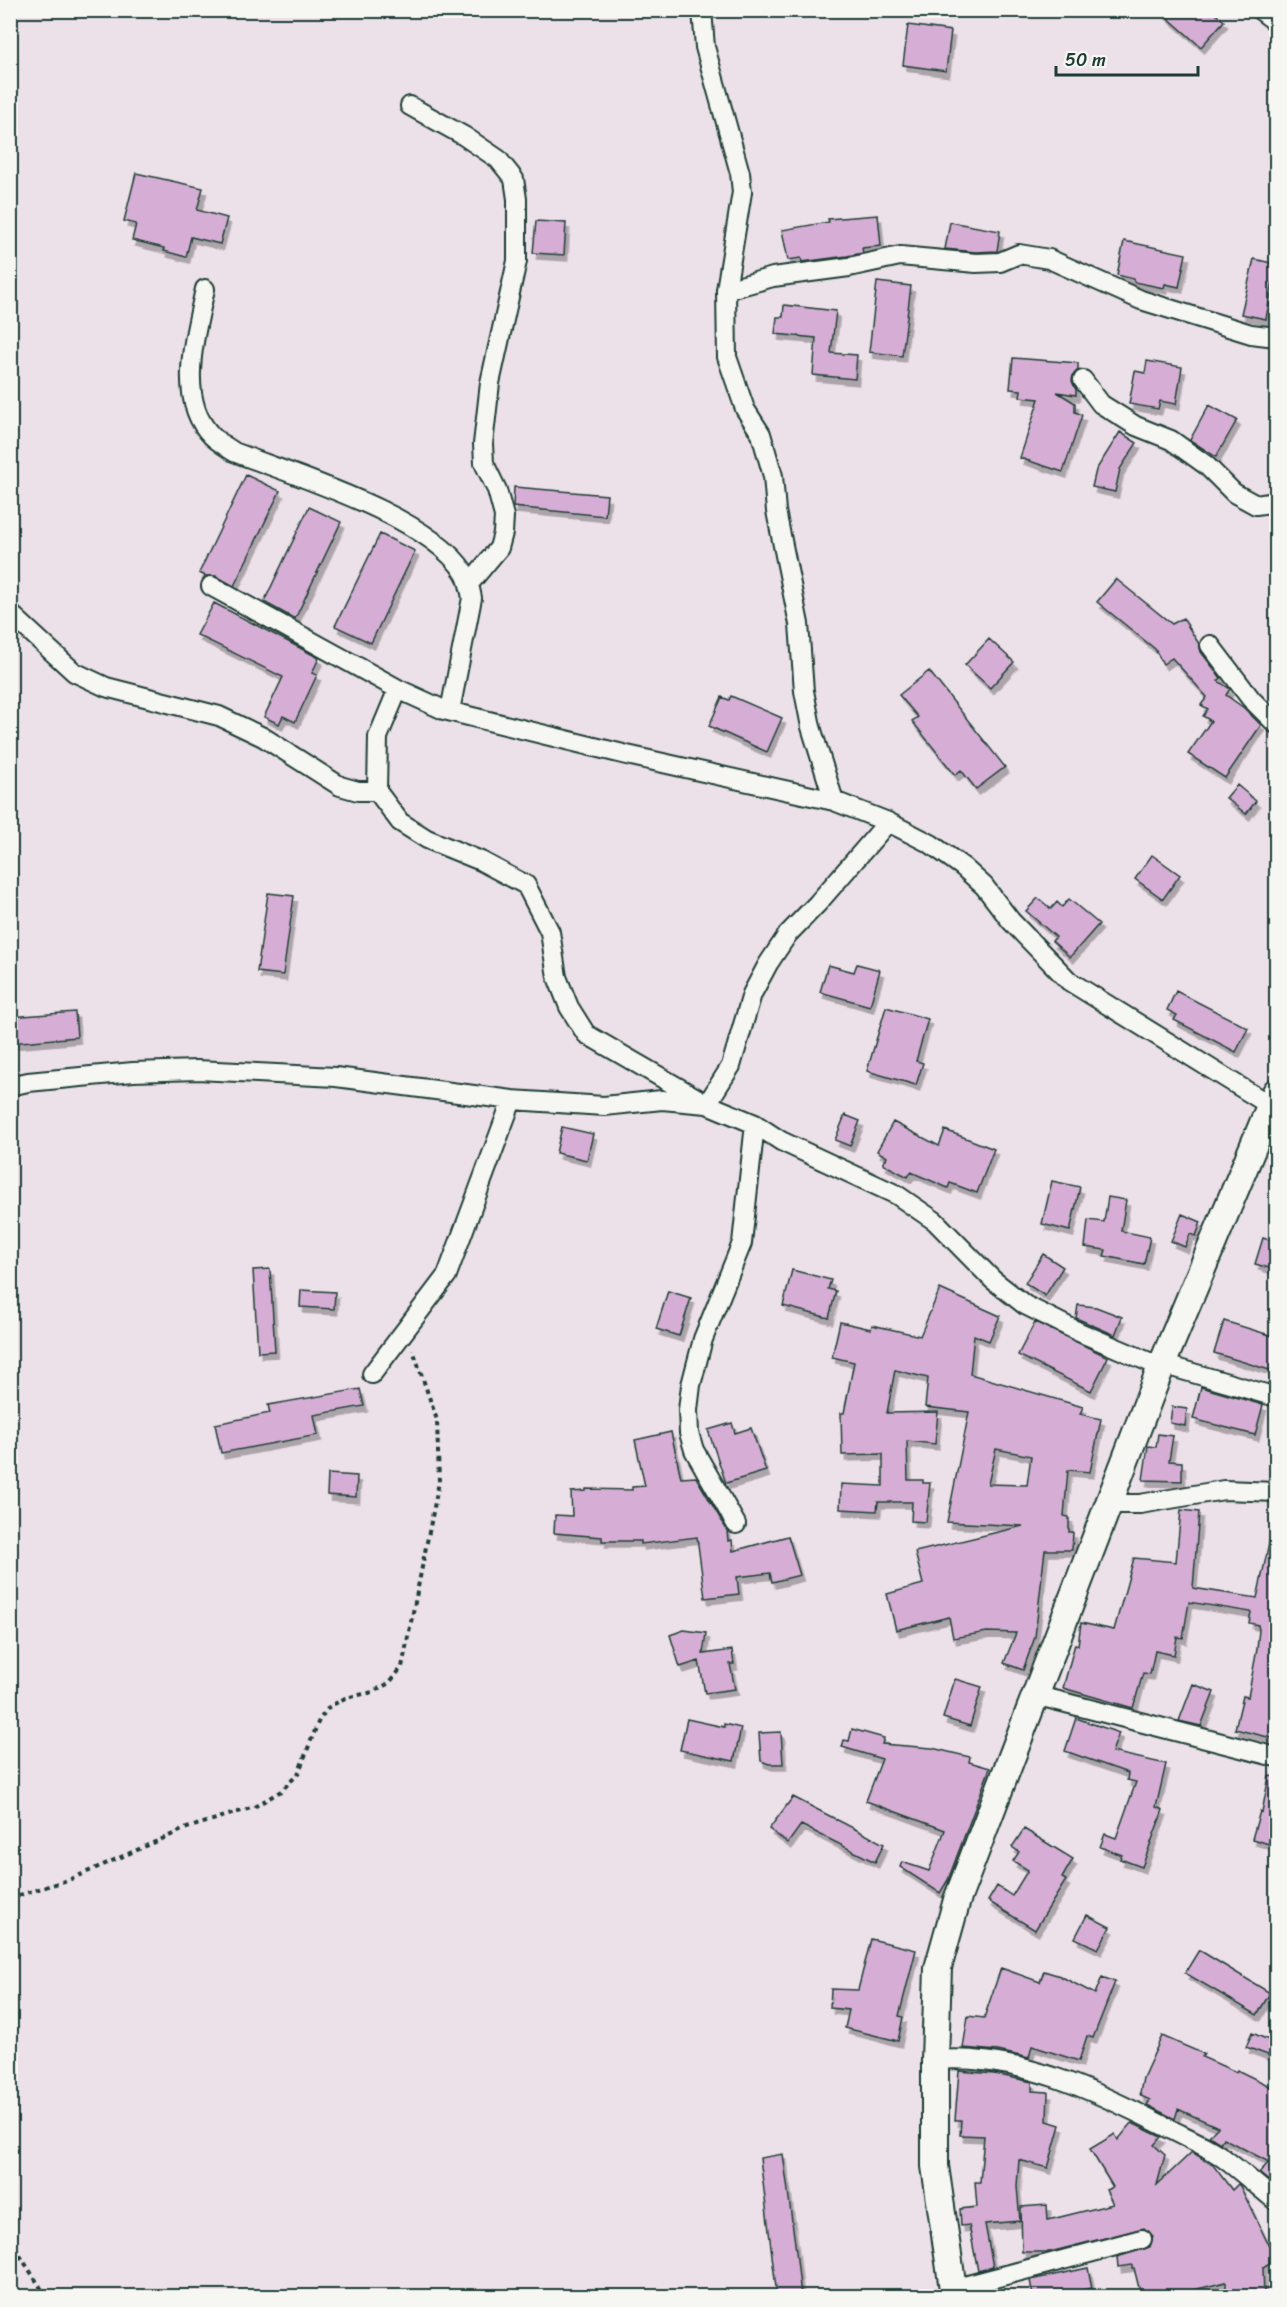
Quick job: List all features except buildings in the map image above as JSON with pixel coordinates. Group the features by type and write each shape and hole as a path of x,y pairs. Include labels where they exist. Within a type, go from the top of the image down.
{"main road":[{"path":"954,2293 935,2166 938,1968 957,1900 1161,1367 1274,1099"}],"street":[{"path":"702,10 705,47 740,173 742,192 726,290 727,357 746,409 761,434 773,476 776,511 799,624 804,691 811,727 834,801"},
{"path":"1260,10 1276,22"},
{"path":"410,106 464,136 498,159 514,179 517,199 517,261 490,382 483,444 484,463 497,490 504,516 503,534 499,548 470,584"},
{"path":"726,290 773,277 849,267 900,256 975,263 1000,262 1019,254 1049,259 1141,300 1251,334 1276,337"},
{"path":"205,289 190,367 192,391 198,416 211,436 234,452 398,518 445,550 464,572 470,584 471,598 450,711"},
{"path":"1083,380 1101,404 1136,426 1171,440 1206,465 1234,493 1256,506 1276,502"},
{"path":"211,586 398,689 450,711 616,753 834,801 888,822 931,844 984,885 1011,921 1069,981 1274,1099"},
{"path":"10,613 74,672 106,687 219,716 263,737 340,786 377,791"},
{"path":"1210,645 1251,699 1276,724"},
{"path":"398,689 378,737 377,791 400,822 427,839 481,861 526,885 549,932 557,976 569,1007 586,1034 707,1104 755,1124 781,1141 897,1195 936,1221 993,1280 1025,1305 1079,1332 1161,1367 1172,1367 1276,1397"},
{"path":"707,1104 731,1066 752,994 768,964 788,934 888,822"},
{"path":"10,1086 28,1082 133,1072 197,1070 336,1077 512,1100 604,1106 662,1100 707,1104"},
{"path":"372,1374 447,1275 512,1100"},
{"path":"736,1524 694,1450 689,1433 688,1410 691,1385 703,1339 742,1243 755,1124"},
{"path":"1109,1504 1140,1504 1224,1490 1276,1492"},
{"path":"1035,1695 1276,1757"},
{"path":"935,2060 956,2058 1015,2066 1053,2077 1133,2110 1218,2154 1276,2201"},
{"path":"954,2293 1142,2239"}],"path":[{"path":"10,1898 71,1879 187,1828 254,1807 281,1791 298,1774 319,1720 329,1707 345,1698 373,1692 389,1683 402,1667 439,1482 437,1420 406,1330"},
{"path":"10,2240 46,2296"}]}
